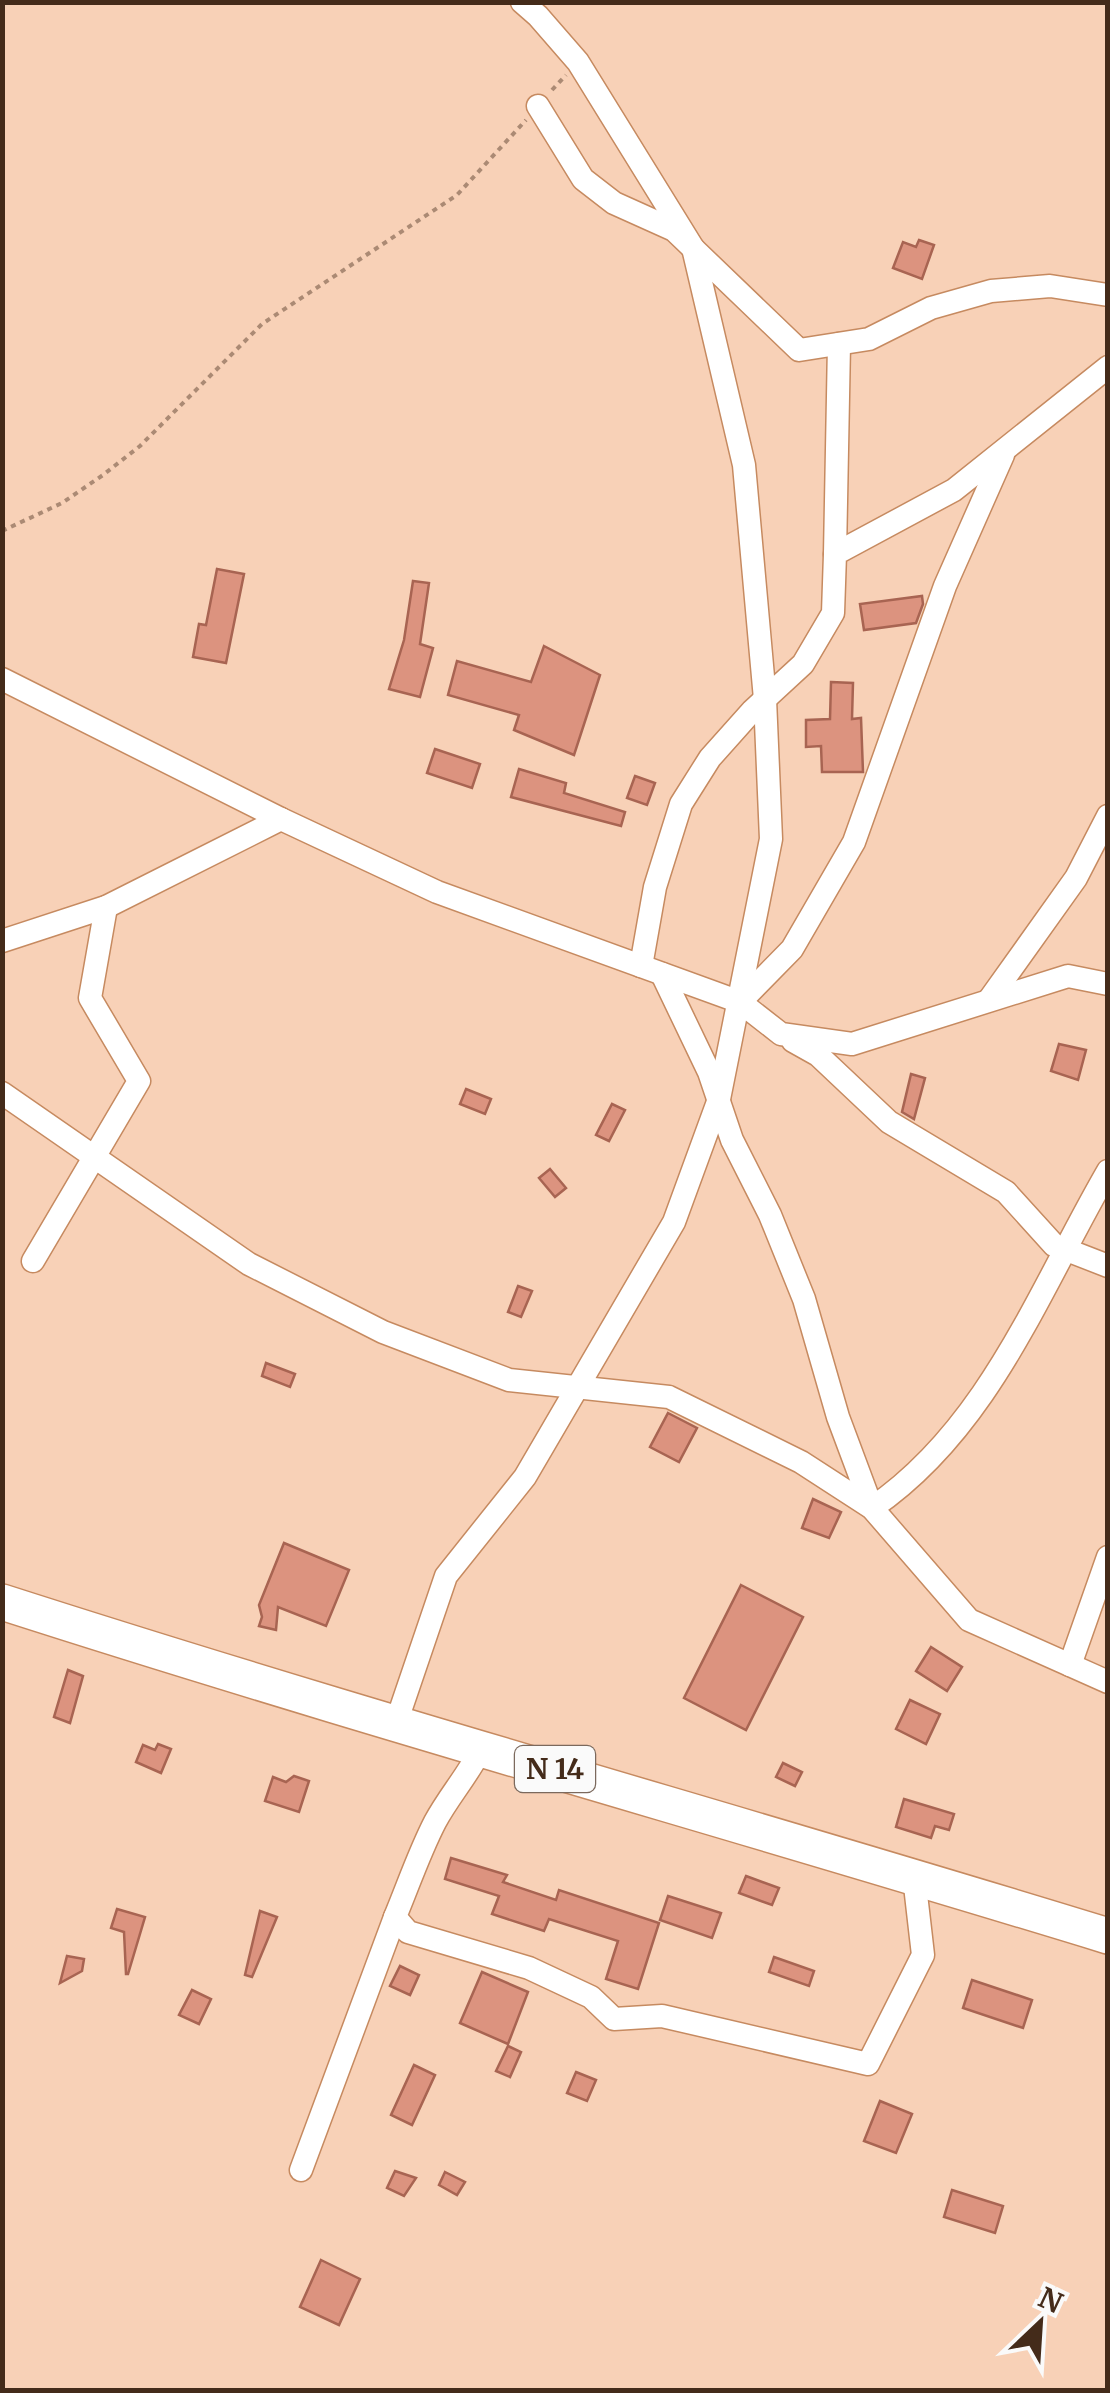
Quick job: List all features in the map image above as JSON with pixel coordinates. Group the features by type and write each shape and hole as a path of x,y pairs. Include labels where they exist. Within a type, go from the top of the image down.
{"main road":[{"name":"N 14","path":"2,1602 210,1669 1108,1936"}],"street":[{"path":"396,1723 446,1576 526,1477 674,1222 719,1100 771,839 765,699 744,465 693,248 578,62 522,2"},
{"path":"538,106 582,179 614,203 674,230 799,350 869,339 931,308 991,291 1050,286 1108,295"},
{"path":"839,344 833,613 803,664 710,758 681,804 656,887 652,970 709,1072 732,1140 770,1215 804,1299 838,1417 872,1508"},
{"path":"835,554 954,490 1108,367"},
{"path":"740,1002 792,949 854,842 945,586 1004,452"},
{"path":"2,679 281,819 437,892 740,1002 818,1056 889,1122 1006,1192 1054,1245 1108,1266"},
{"path":"990,1000 1076,878 1108,816"},
{"path":"2,941 106,907 281,819"},
{"path":"33,1261 139,1081 90,998 106,907"},
{"path":"782,1034 852,1044 1068,976 1108,984"},
{"path":"2,1093 250,1264 384,1332 508,1380 669,1397 801,1462 872,1508 969,1620 1108,1682"},
{"path":"872,1508 904,1486 995,1377 1108,1172"},
{"path":"1070,1665 1108,1557"},
{"path":"301,2170 394,1917 434,1825 481,1749"},
{"path":"394,1917 408,1932 544,1975 591,1997 614,2019 662,2016 868,2064 923,1955 914,1876"}],"path":[{"path":"2,530 62,502 103,475 140,446 262,324 457,195 578,62"}],"building":[{"path":"919,240 934,245 922,279 893,268 903,242 916,247"},
{"path":"217,569 244,574 226,663 193,657 199,624 206,625"},
{"path":"413,581 429,583 420,644 433,648 420,697 389,689 404,640"},
{"path":"922,596 916,623 864,630 860,604"},
{"path":"544,646 600,675 574,755 514,730 519,715 448,695 457,661 531,682"},
{"path":"831,682 853,683 852,719 861,718 863,772 822,772 821,746 806,747 806,720 830,719"},
{"path":"435,749 480,764 472,788 427,773"},
{"path":"519,769 566,783 564,793 625,812 621,826 511,797"},
{"path":"635,776 655,783 647,805 627,798"},
{"path":"1059,1044 1086,1050 1078,1080 1051,1071"},
{"path":"911,1074 925,1078 914,1119 902,1112"},
{"path":"466,1089 491,1099 485,1114 460,1104"},
{"path":"612,1104 625,1110 609,1141 596,1135"},
{"path":"550,1169 566,1188 555,1197 539,1178"},
{"path":"518,1286 532,1291 521,1317 508,1312"},
{"path":"266,1363 295,1374 290,1387 262,1376"},
{"path":"668,1413 697,1428 679,1462 650,1447"},
{"path":"813,1499 841,1512 829,1538 802,1528"},
{"path":"284,1543 349,1570 326,1626 278,1607 276,1630 259,1626 259,1605"},
{"path":"741,1585 803,1617 746,1730 684,1698"},
{"path":"931,1647 962,1667 947,1691 916,1671"},
{"path":"68,1670 83,1676 70,1723 54,1717"},
{"path":"910,1700 940,1714 926,1744 896,1729"},
{"path":"158,1744 171,1749 161,1773 136,1762 143,1745 155,1750"},
{"path":"783,1763 802,1772 795,1786 776,1777"},
{"path":"294,1776 309,1781 299,1812 265,1801 273,1777 286,1782"},
{"path":"904,1799 954,1814 949,1830 935,1826 931,1838 896,1827"},
{"path":"451,1858 507,1875 503,1882 556,1900 559,1890 659,1923 638,1989 606,1979 618,1941 549,1919 544,1931 492,1914 499,1896 445,1879"},
{"path":"746,1876 779,1888 772,1905 739,1893"},
{"path":"668,1896 721,1913 712,1938 660,1920"},
{"path":"117,1909 145,1917 128,1974 124,1932 111,1928"},
{"path":"260,1911 277,1917 252,1977 245,1975"},
{"path":"67,1956 84,1959 82,1971 60,1983"},
{"path":"774,1957 814,1971 809,1986 769,1972"},
{"path":"400,1966 419,1975 410,1995 390,1986"},
{"path":"482,1972 528,1992 508,2044 460,2023"},
{"path":"972,1980 1032,2000 1023,2028 963,2008"},
{"path":"192,1990 211,1999 199,2024 179,2015"},
{"path":"508,2046 521,2052 510,2077 496,2071"},
{"path":"414,2065 435,2075 412,2125 391,2115"},
{"path":"576,2072 596,2080 587,2101 567,2093"},
{"path":"880,2101 912,2114 896,2153 864,2141"},
{"path":"395,2171 416,2178 404,2196 387,2188"},
{"path":"445,2172 465,2182 457,2195 439,2185"},
{"path":"952,2190 1003,2206 995,2233 944,2217"},
{"path":"321,2260 360,2279 339,2325 300,2307"}]}
